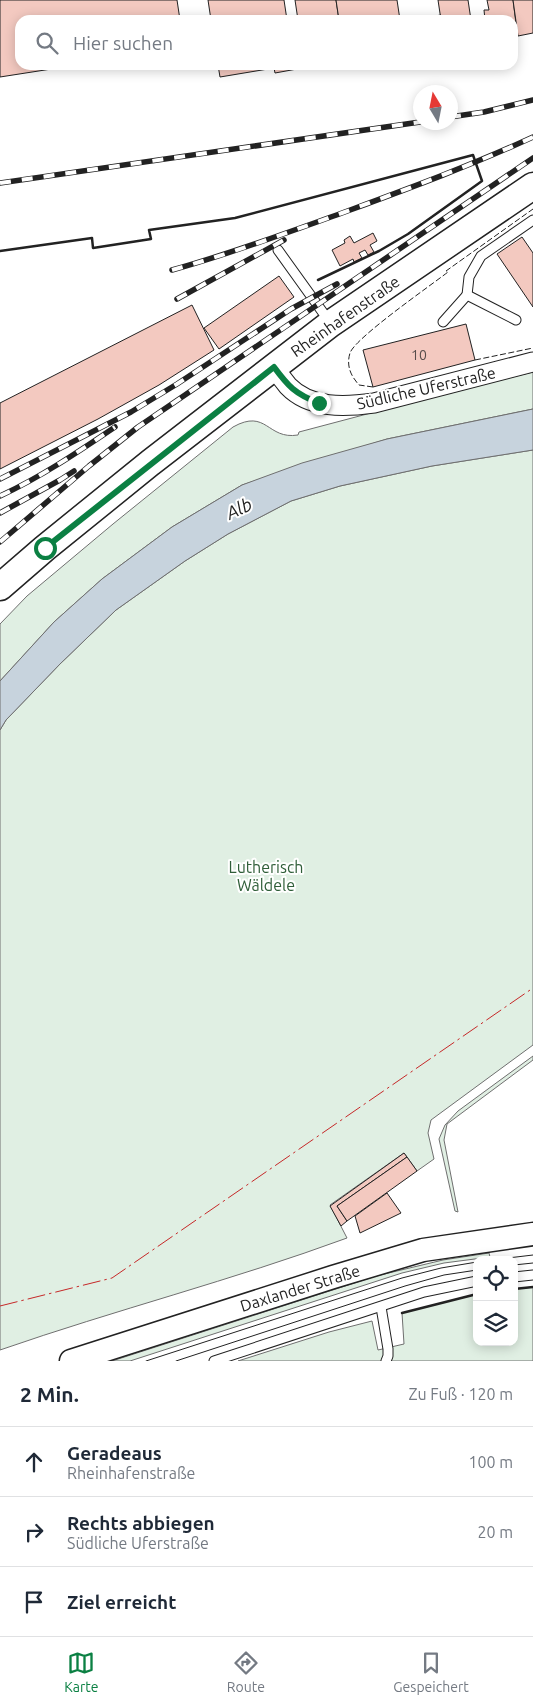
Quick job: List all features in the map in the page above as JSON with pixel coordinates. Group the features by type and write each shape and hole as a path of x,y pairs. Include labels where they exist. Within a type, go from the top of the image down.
{"main road":[{"name":"Rheinhafenstraße","path":"0,587 45,548 330,324 533,186"}],"street":[{"name":"Südliche Uferstraße","path":"274,367 288,386 304,398 336,406 354,406 374,403 533,362"},
{"name":"Daxlander Straße","path":"71,1361 423,1250 533,1234"}],"lane":[{"path":"443,322 467,295 469,277 481,256 533,220"},
{"path":"278,250 330,324"},
{"path":"467,295 516,320"},
{"path":"518,1277 533,1275"},
{"path":"214,1361 424,1292 473,1282"},
{"path":"381,1307 388,1359"}],"green space":[{"path":"533,372 533,409 387,439 242,485 172,527 102,579 54,622 0,681 0,624 27,596 233,427 244,422 253,421 260,422 280,433 298,435 299,432"},
{"name":"Lutherisch Wäldele","path":"533,450 533,1045 431,1120 428,1133 434,1159 417,1171 404,1153 330,1205 347,1238 261,1268 0,1350 0,730 6,720 60,664 116,610 185,561 228,534 291,501 340,486 432,466"},
{"path":"533,1056 533,1060 447,1124 444,1140 458,1212 455,1211 439,1139 445,1125 458,1111"},
{"path":"489,1253 490,1256 473,1256 473,1259 444,1263 402,1273 130,1361 112,1361 376,1276 443,1260"},
{"path":"533,1287 533,1361 238,1361 329,1332 372,1321 378,1350 404,1344 402,1313 473,1295 473,1346 518,1346 518,1289"}],"water":[{"name":"Alb","path":"533,409 533,450 432,466 340,486 291,501 228,534 185,561 116,610 60,664 6,720 0,730 0,681 54,622 102,579 172,527 242,485 302,463 387,439"}],"building":[{"path":"0,0 177,0 179,15 15,15 15,70 45,70 0,77"},
{"path":"208,0 284,0 286,15 210,15"},
{"path":"295,0 336,0 338,15 297,15"},
{"path":"336,0 397,0 399,15 338,15"},
{"path":"438,0 468,0 470,15 440,15"},
{"path":"487,0 513,0 515,15 484,15 484,10 489,10"},
{"path":"513,0 533,0 533,33 518,36 518,15 515,15"},
{"path":"219,70 262,70 220,77"},
{"path":"274,70 292,70 275,73"},
{"path":"373,233 377,241 370,245 374,252 368,255 365,250 359,253 362,258 354,262 353,259 340,266 332,250 345,243 344,240 350,236 354,243"},
{"path":"522,237 533,253 533,307 497,254"},
{"path":"279,276 294,297 219,349 204,328"},
{"path":"192,305 214,350 159,385 98,419 0,469 0,403"},
{"path":"466,324 475,360 373,387 363,350"},
{"path":"404,1153 407,1157 337,1206 347,1221 341,1226 330,1206"},
{"path":"407,1157 417,1171 347,1221 337,1206"},
{"path":"387,1193 401,1213 360,1233 355,1216"}],"tram line":[{"path":"518,1257 533,1255"},
{"path":"146,1361 402,1278 441,1268 473,1263"},
{"path":"518,1265 533,1263"},
{"path":"176,1361 405,1286 444,1275 473,1271"}],"railway":[{"path":"458,116 484,112 533,100"},
{"path":"0,183 413,123"},
{"path":"172,270 237,250 342,213 462,167 533,137"},
{"path":"0,542 138,427 533,158"},
{"path":"177,299 284,240"},
{"path":"0,479 131,412 291,309 337,284"},
{"path":"0,496 45,472 115,427"},
{"path":"0,513 74,471"}],"fence":[{"path":"373,387 359,385 352,374 349,358 355,346 378,324 448,272 446,271 533,209"},
{"path":"475,360 533,348"}],"wall":[{"path":"0,251 92,238 93,248 151,239 149,230 235,218 473,155 482,181 408,234 379,251 318,280"},
{"path":"518,1289 533,1287"},
{"path":"402,1313 473,1295"}],"power":[{"path":"0,1306 112,1278 533,988"}],"route":[{"path":"45,548 150,463 274,367 288,386 304,398 319,403"}]}
